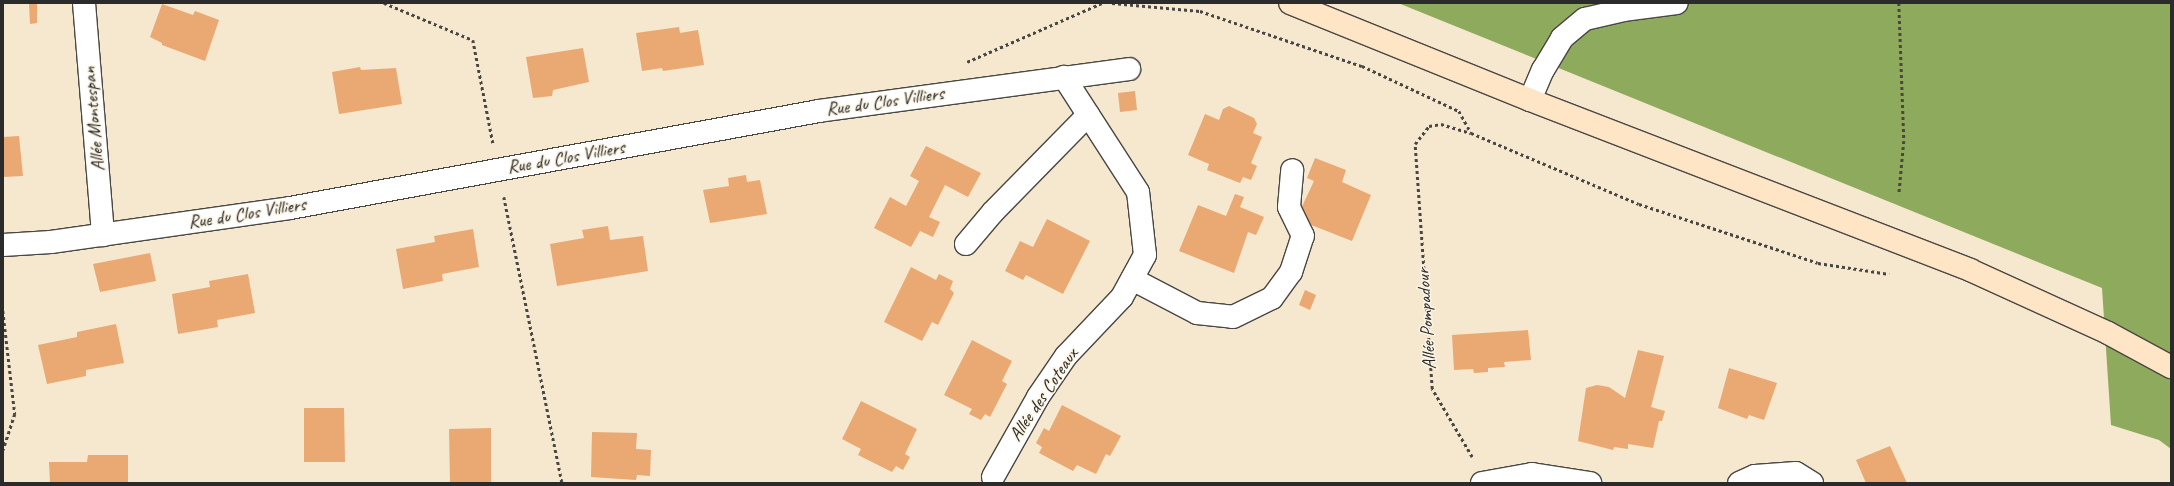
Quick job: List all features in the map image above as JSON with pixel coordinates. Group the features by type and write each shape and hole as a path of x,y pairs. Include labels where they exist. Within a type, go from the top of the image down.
{"main road":[{"path":"1290,3 1530,100 1970,270 2108,333 2171,367"}],"street":[{"name":"Allée Montespan","path":"84,3 103,235"},
{"path":"1530,100 1543,70 1562,38 1585,19 1623,10 1677,3"},
{"name":"Rue du Clos Villiers","path":"3,245 51,242 290,208 819,111 1129,69"},
{"name":"Allée des Coteaux","path":"993,477 1038,397 1062,362 1122,297 1145,255 1138,192 1064,77"},
{"path":"966,244 993,212 1088,115"},
{"path":"1132,280 1197,313 1233,317 1272,298 1291,272 1303,236 1289,207 1292,170"},
{"path":"1739,483 1755,476 1796,473 1812,483"},
{"path":"1484,482 1532,474 1590,483"}],"path":[{"path":"384,3 473,40 562,483"},
{"path":"964,64 1102,3"},
{"path":"1112,3 1200,11 1362,66 1459,111 1471,133 1639,204 1818,263 1889,274"},
{"path":"1899,3 1904,141 1899,195"},
{"name":"Allée Pompadour","path":"1471,133 1441,124 1429,126 1415,144 1432,390 1484,482"},
{"path":"3,311 15,414 3,450"}],"green space":[{"path":"1398,3 2171,3 2171,449 2159,440 2111,425 2102,288"}],"building":[{"path":"29,3 37,3 37,23 30,24"},
{"path":"162,4 193,15 195,11 219,20 205,61 162,45 162,43 150,37"},
{"path":"679,27 680,33 698,30 704,65 663,71 662,68 642,71 636,33"},
{"path":"583,48 589,82 553,90 552,96 533,98 526,57"},
{"path":"360,67 361,70 396,68 402,104 339,114 332,72"},
{"path":"1135,91 1137,110 1120,112 1118,93"},
{"path":"1229,106 1254,118 1257,124 1253,133 1262,137 1251,163 1257,166 1251,180 1243,177 1240,183 1207,170 1209,164 1188,155 1205,114 1219,120 1223,109"},
{"path":"19,136 23,176 3,177 3,137"},
{"path":"926,146 981,173 968,197 945,185 929,217 940,222 933,237 920,231 911,247 874,228 890,197 906,206 919,181 910,176"},
{"path":"1315,158 1346,170 1342,182 1371,195 1352,241 1296,219 1314,181 1307,178"},
{"path":"746,175 747,182 760,180 767,214 710,223 703,190 729,186 728,178"},
{"path":"1235,194 1244,197 1240,207 1264,217 1256,235 1248,232 1234,273 1179,251 1198,205 1226,216"},
{"path":"1047,219 1090,241 1063,294 1026,275 1023,280 1005,271 1020,241 1033,247"},
{"path":"608,226 610,240 643,236 648,271 557,286 550,244 584,238 582,230"},
{"path":"473,229 479,267 442,274 443,281 403,289 396,249 435,242 434,236"},
{"path":"150,253 156,281 100,292 93,264"},
{"path":"911,267 936,280 939,274 953,281 950,289 954,293 938,325 932,322 922,341 884,322"},
{"path":"248,274 255,313 217,320 218,327 178,334 172,294 210,287 209,281"},
{"path":"1305,290 1316,295 1310,310 1299,305"},
{"path":"116,324 124,363 86,370 86,376 47,384 38,345 77,337 77,332"},
{"path":"1528,330 1531,360 1504,362 1505,367 1488,368 1488,372 1474,373 1473,369 1454,370 1452,335"},
{"path":"972,340 1012,361 1002,381 1007,384 990,417 985,414 981,420 969,414 972,409 944,395"},
{"path":"1638,350 1664,356 1651,407 1665,411 1662,421 1659,421 1653,448 1628,444 1628,449 1614,447 1613,450 1578,441 1586,388 1597,385 1609,387 1625,398"},
{"path":"1729,368 1777,383 1764,420 1749,415 1747,419 1718,408"},
{"path":"861,401 917,429 905,454 910,457 903,470 896,466 892,472 858,455 861,449 842,439"},
{"path":"1062,405 1121,436 1110,456 1106,454 1096,474 1077,465 1073,471 1039,453 1042,447 1036,443 1044,428 1049,431"},
{"path":"304,408 344,408 345,462 304,462"},
{"path":"491,428 491,482 450,482 449,429"},
{"path":"592,432 637,433 636,449 651,450 650,476 637,475 636,480 591,477"},
{"path":"1890,446 1907,483 1866,483 1856,460"},
{"path":"88,455 128,455 128,483 50,483 49,462 87,462"}]}
